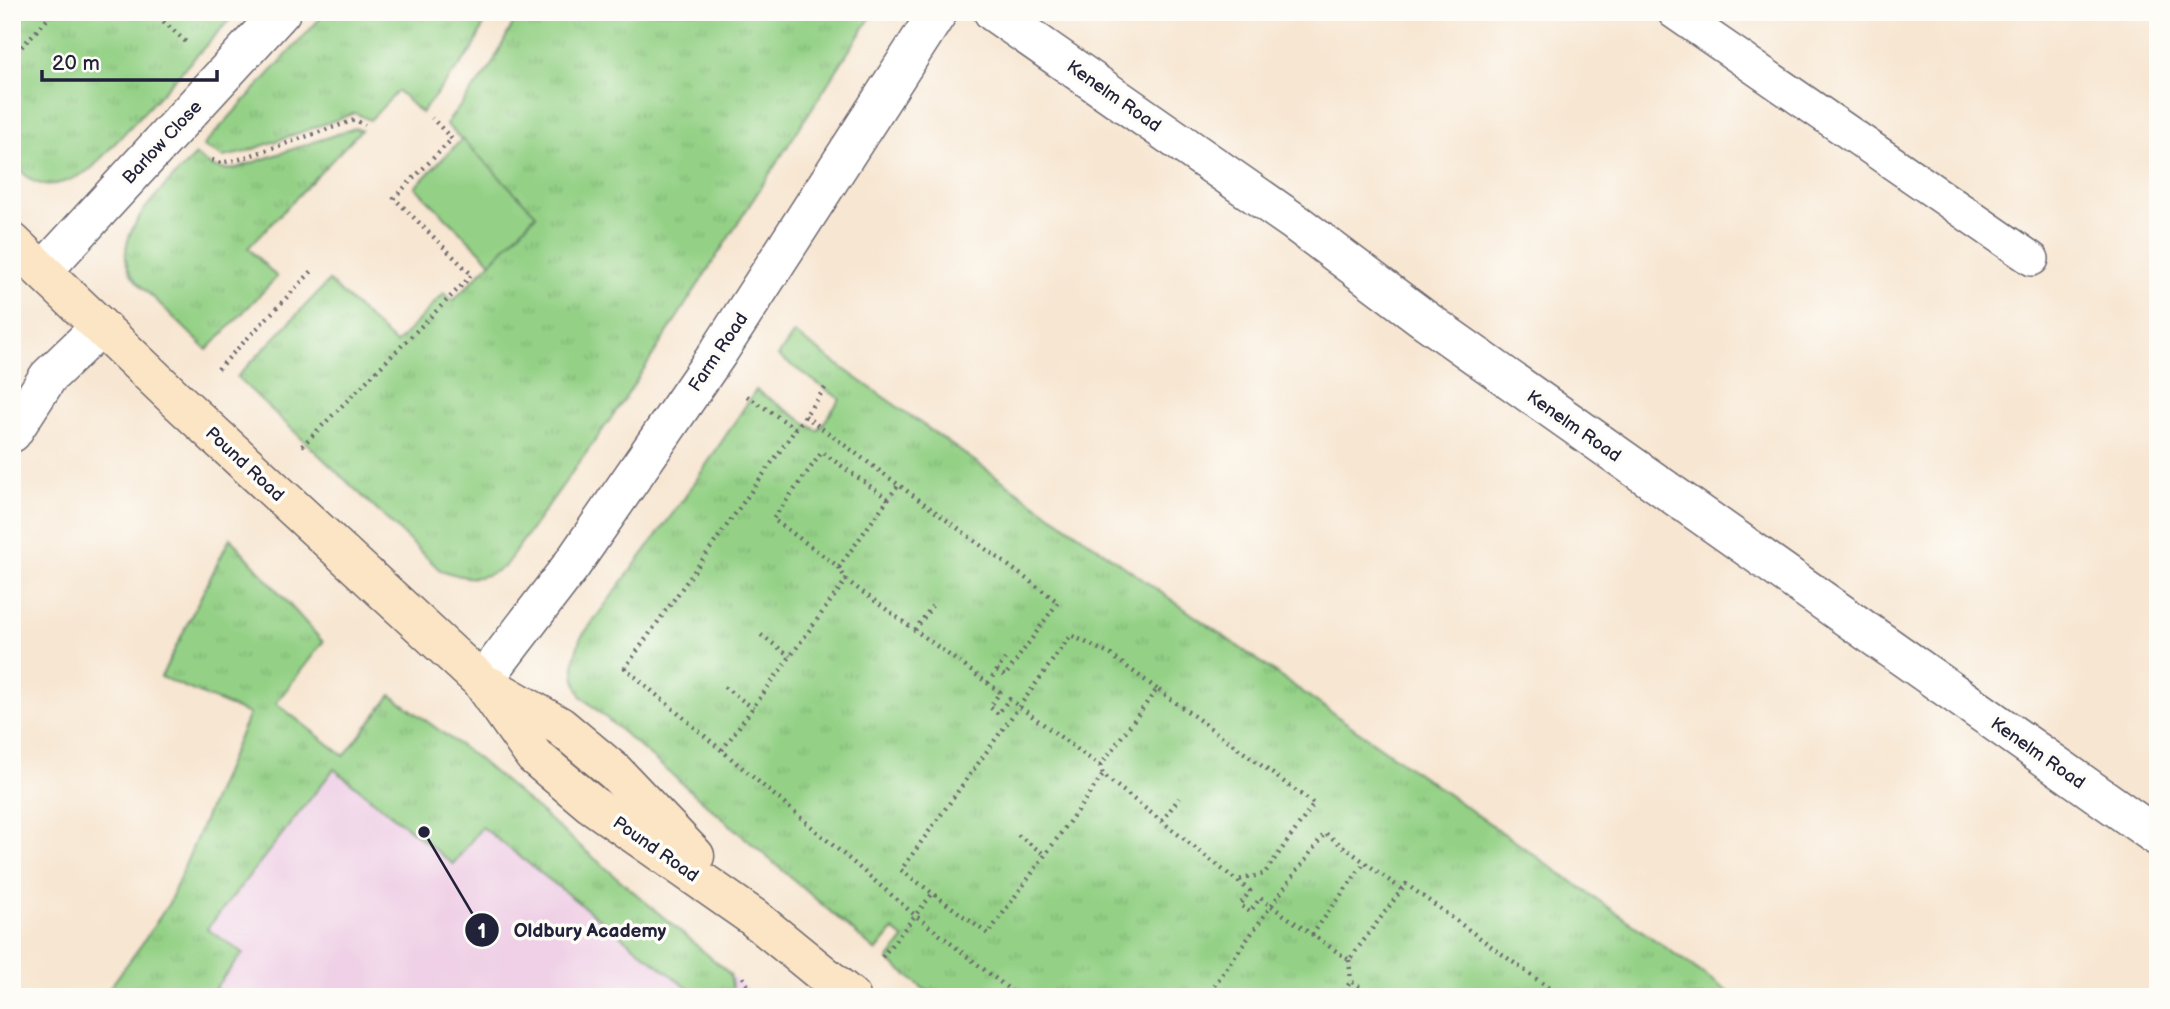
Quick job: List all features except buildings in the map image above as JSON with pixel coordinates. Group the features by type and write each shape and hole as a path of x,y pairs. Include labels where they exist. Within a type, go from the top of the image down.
{"street":[{"name":"Barlow Close","path":"43,271 281,12"},
{"name":"Farm Road","path":"482,682 571,566 711,364 938,12"},
{"name":"Kenelm Road","path":"993,12 1296,223 1424,319 2158,837"},
{"name":"Pound Road","path":"12,242 482,682 560,726 615,772 752,917 851,997"},
{"path":"12,433 48,377 100,327"}],"lane":[{"path":"1674,12 2032,259"}],"path":[{"path":"12,57 54,12"},
{"path":"153,12 189,45"},
{"path":"296,452 472,275 394,198 453,139 432,118"},
{"path":"209,159 221,163 240,159 355,120 365,125"},
{"path":"215,372 312,271"},
{"path":"825,388 625,668 916,916 1019,997"},
{"path":"737,389 796,429"},
{"path":"805,416 1058,602 1005,676 997,670"},
{"path":"888,499 822,452 773,519 839,567 846,580 1000,692 990,707 998,714 1009,699 1100,766 1103,775 1238,880 1250,891 1240,905 1250,912 1260,898 1349,960"},
{"path":"839,567 899,484"},
{"path":"722,750 846,580"},
{"path":"915,630 932,606"},
{"path":"761,635 790,656"},
{"path":"1103,775 988,934 901,870 1071,635 1111,655 1314,804 1264,874 1238,880"},
{"path":"988,683 1005,659"},
{"path":"724,687 753,708"},
{"path":"1100,766 1157,689"},
{"path":"1162,821 1179,798"},
{"path":"1206,997 1325,833 1401,889"},
{"path":"1018,835 1045,855"},
{"path":"1312,935 1365,862"},
{"path":"1340,997 1351,981 1349,960 1406,884 1561,997"},
{"path":"877,964 933,893"},
{"path":"741,974 754,997"},
{"path":"1351,981 1374,997"},
{"path":"1418,997 1423,990"}],"shaded area":[{"path":"391,695 477,758 757,997 157,997 206,929"}],"green space":[{"path":"12,12 237,12 92,168 71,179 48,185 30,179 12,161"},
{"path":"326,12 462,12 487,17 473,49 421,113 398,91 370,120 355,113 242,153 223,157 203,146"},
{"path":"536,12 874,12 622,403 504,567 488,575 473,578 440,570 237,377 329,281 396,344 444,293 453,301 536,215 446,124 490,68 517,16"},
{"path":"355,128 361,130 248,248 277,277 207,350 132,276 126,256 128,240 135,224 159,193 196,155 214,167 234,169"},
{"path":"462,139 536,214 491,262 415,187"},
{"path":"794,333 1736,997 934,997 888,960 904,939 893,930 876,951 582,697 574,675 574,661 580,639 685,497 756,390 818,431 840,399 778,356"},
{"path":"230,538 323,642 276,703 344,756 391,695 477,758 730,974 734,997 699,997 482,827 453,864 334,769 207,929 243,953 215,988 226,997 103,997 169,903 249,714 161,677"}],"place":[{"name":"Oldbury Academy","path":"424,832"}]}
